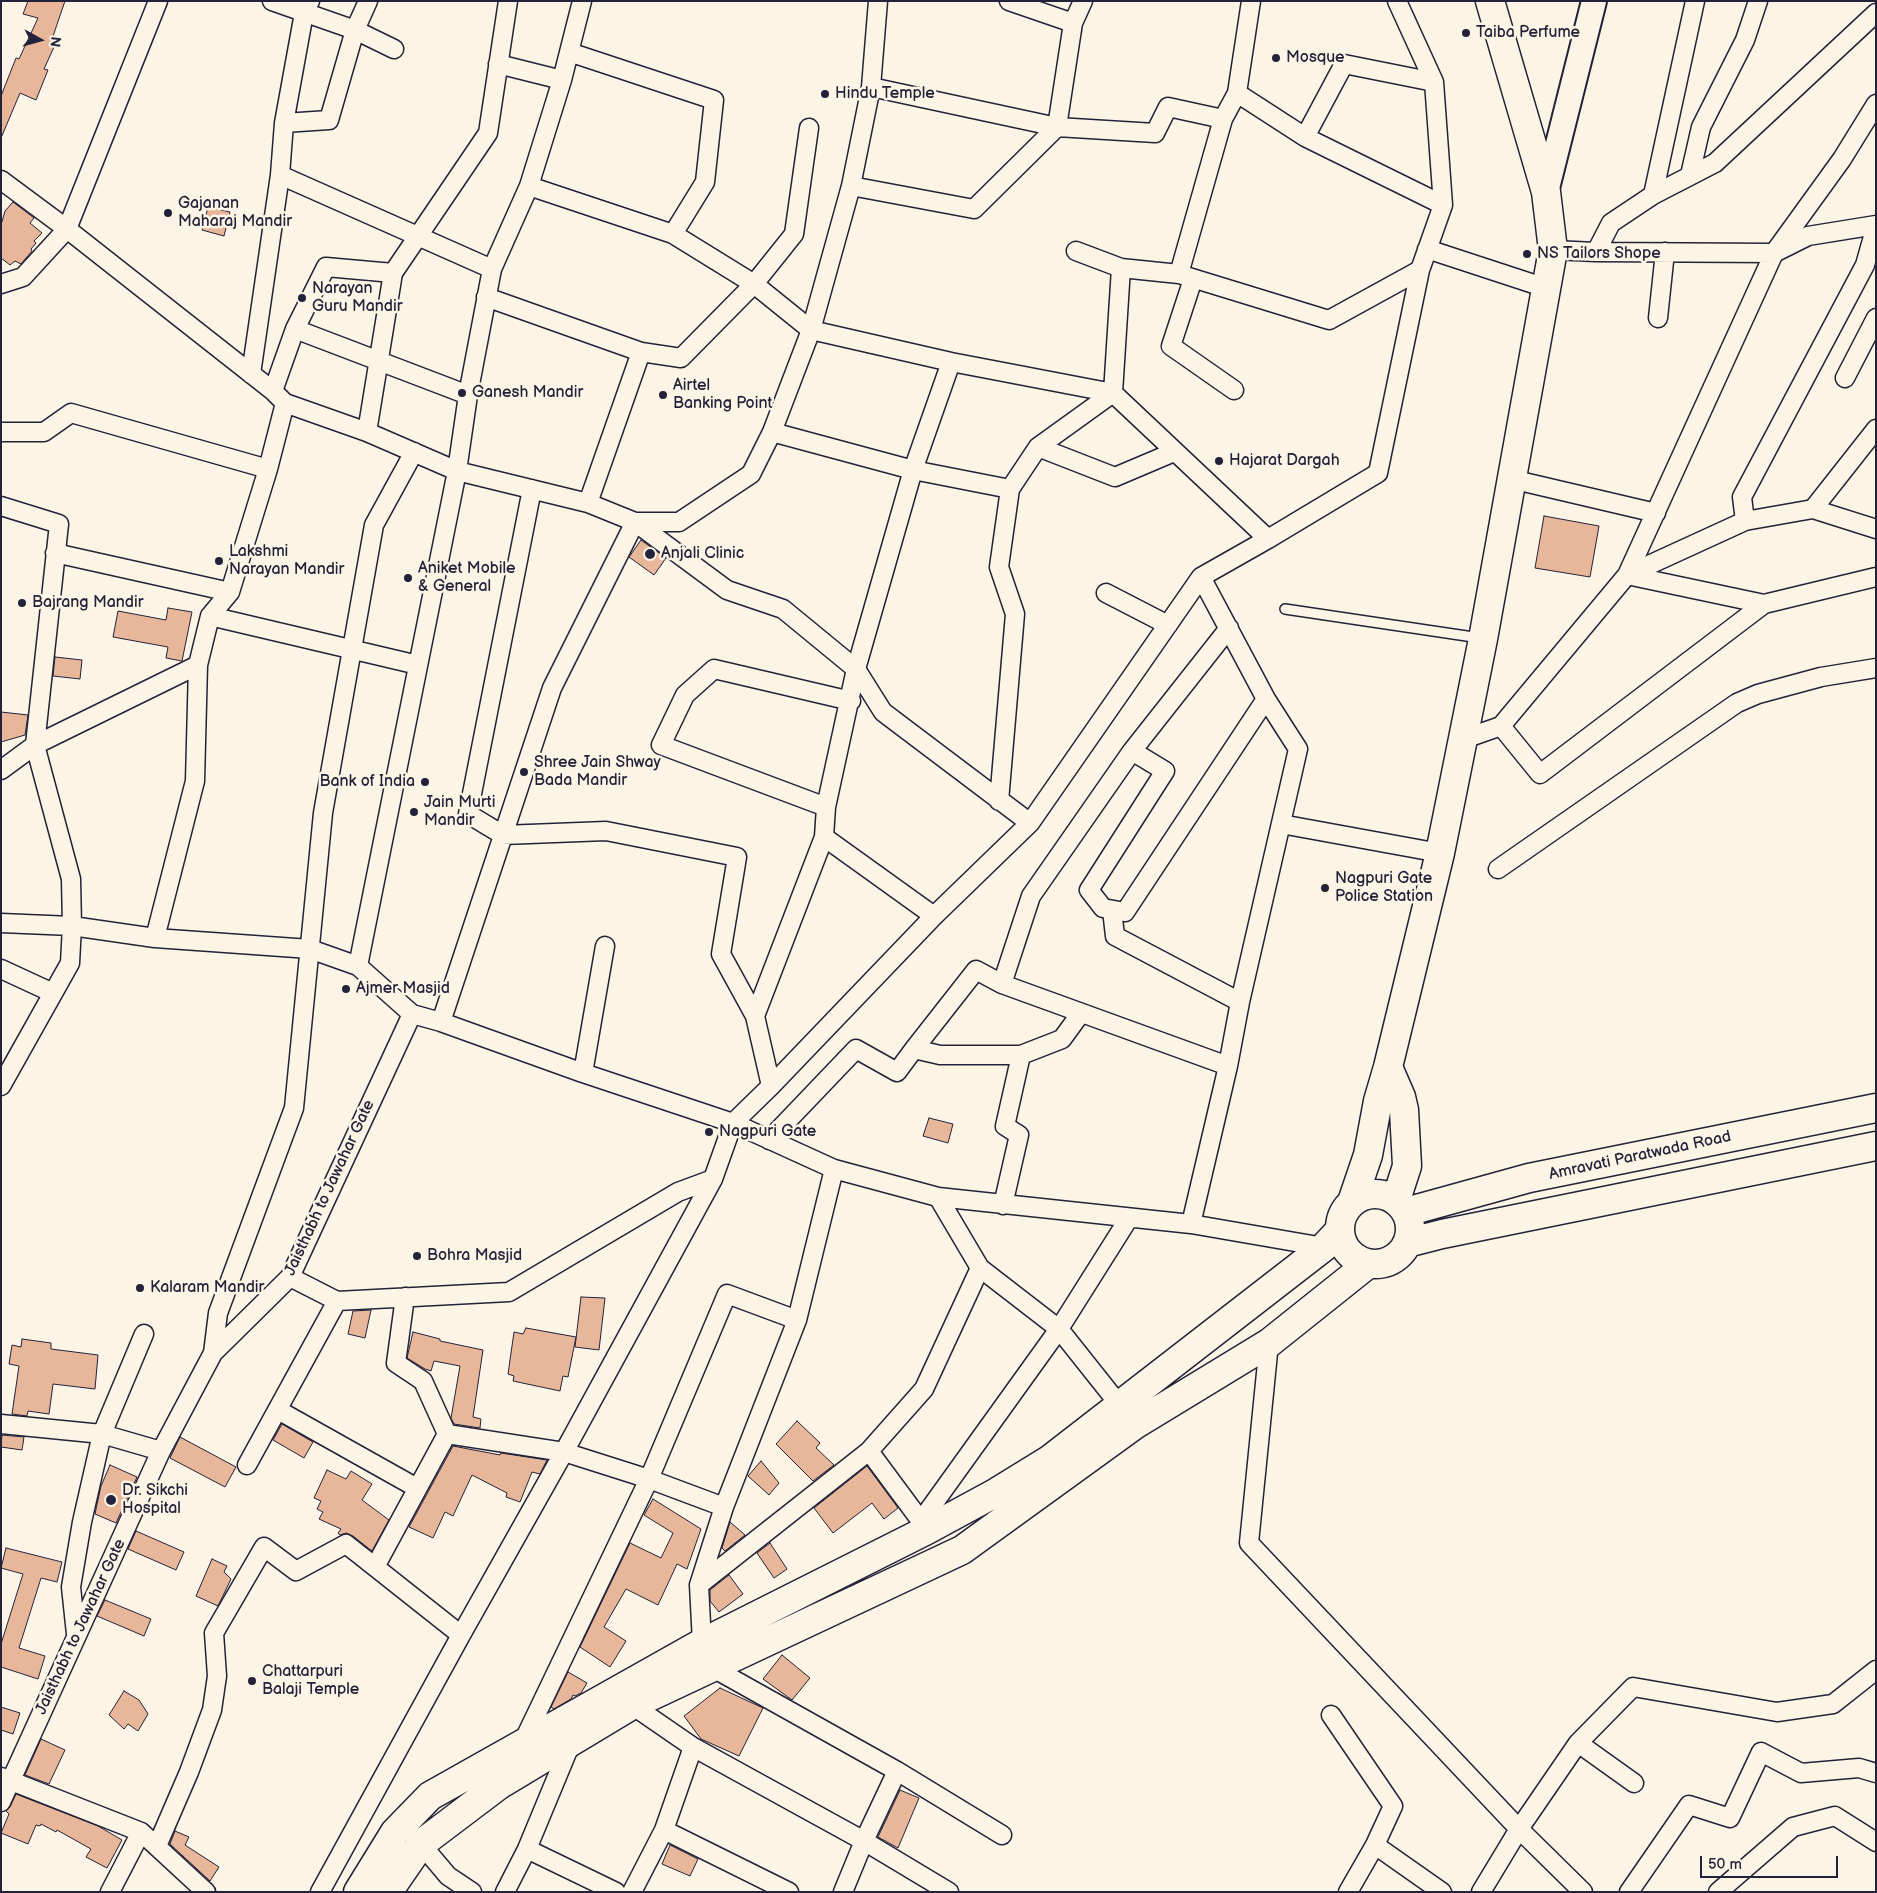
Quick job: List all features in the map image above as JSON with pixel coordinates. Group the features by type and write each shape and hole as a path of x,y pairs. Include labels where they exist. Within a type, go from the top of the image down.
{"main road":[{"path":"388,1892 420,1844 499,1785 632,1705 962,1550 1128,1415 1332,1239 1342,1215 1352,1202 1368,1155 1378,1101 1440,853 1483,638 1553,250 1546,192 1490,1"},
{"path":"1546,192 1594,1"},
{"path":"1332,1239 1343,1246 1354,1258 1368,1264 1384,1264 1398,1256 1408,1243 1410,1228 1401,1206 1406,1166 1404,1110 1401,1097 1388,1067"},
{"name":"Amravati Paratwada Road","path":"1401,1206 1529,1178 1876,1108"},
{"path":"1408,1243 1442,1234 1876,1146"},
{"path":"1352,1202 1366,1194 1382,1194 1401,1206"},
{"path":"358,1892 395,1832 430,1796 702,1643 924,1525 997,1492 1128,1415 1269,1343 1368,1264"}],"street":[{"path":"1,284 23,277 67,229 158,1"},
{"path":"272,1 307,7 394,49"},
{"path":"284,123 329,120 355,30 368,1"},
{"path":"367,432 393,274 488,133 508,1"},
{"path":"358,966 457,471 468,395 492,269 529,186 562,80 582,1"},
{"path":"636,522 679,522 751,474 772,432 811,330 851,186 871,87 878,1"},
{"path":"1009,1 1073,22"},
{"path":"851,186 974,209 1057,127 1073,22 1083,1"},
{"path":"1234,390 1171,346 1223,119 1237,93 1251,1"},
{"path":"320,1892 713,1179 733,1123 772,1086 934,916 1030,823 1201,577 1378,473 1420,270 1443,205 1434,82 1397,1"},
{"path":"1653,195 1695,1"},
{"path":"1690,176 1701,127 1745,40 1758,1"},
{"path":"251,374 280,175 284,123 307,7"},
{"path":"1596,252 1612,223 1653,195 1715,163 1876,13"},
{"path":"570,52 714,100 704,182 673,234"},
{"path":"498,64 562,80"},
{"path":"1305,138 1344,64 1434,82"},
{"path":"871,87 1057,127 1155,133 1168,107 1223,119"},
{"path":"1237,93 1305,138 1443,205"},
{"path":"1464,739 1501,726 1627,575 1774,252 1842,160 1876,104"},
{"path":"486,297 641,352 681,358 754,284 794,234 809,128"},
{"path":"280,175 492,269"},
{"path":"1,180 67,229 279,397 457,471 588,503 636,522 727,590 783,609 856,669 882,712 1030,823"},
{"path":"529,186 673,234 754,284 811,330 951,362 1113,393 1268,539"},
{"path":"1553,250 1596,252 1774,252 1808,236 1876,226 1865,266 1742,497 1745,521"},
{"path":"1428,249 1546,288"},
{"path":"1076,251 1121,268 1186,277 1330,320 1420,270"},
{"path":"1658,318 1665,252"},
{"path":"155,938 195,781 198,665 210,616 230,592 268,469 279,397 295,328 326,267 393,274"},
{"path":"1113,393 1121,268"},
{"path":"1845,378 1876,318"},
{"path":"295,328 468,395"},
{"path":"588,503 641,352"},
{"path":"756,1016 824,837 826,807 851,701 856,669 913,470 951,362"},
{"path":"999,801 1015,614 999,567 1010,489 1038,447 1113,393"},
{"path":"1,432 44,432 71,414 268,469"},
{"path":"772,432 913,470 1010,489"},
{"path":"1813,509 1875,432"},
{"path":"1038,447 1115,478 1174,452"},
{"path":"213,1353 218,1313 294,1108 323,813 374,525 414,452"},
{"path":"1512,479 1656,513"},
{"path":"532,489 468,814 503,834 606,832 737,857 721,954 756,1016 772,1086"},
{"path":"1,506 59,524 35,745 71,879 72,926 70,963 1,1086"},
{"path":"1627,575 1745,521 1813,509 1876,529"},
{"path":"441,1022 552,688 636,522"},
{"path":"55,553 230,592"},
{"path":"1627,575 1764,604"},
{"path":"1191,1224 1298,750 1266,699 1201,577"},
{"path":"1501,726 1540,774 1764,604 1876,577"},
{"path":"1106,593 1168,624"},
{"path":"210,616 418,665"},
{"path":"1002,984 1031,896 1132,751 1229,628"},
{"path":"1,770 35,745 198,665"},
{"path":"1498,869 1737,703 1758,694 1821,677 1876,668"},
{"path":"826,807 661,745 685,695 714,669 851,701"},
{"path":"1132,751 1165,771 1089,890 1103,908 1125,912 1266,699"},
{"path":"1281,824 1440,853"},
{"path":"824,837 934,916"},
{"path":"1112,910 1115,936 1240,1002"},
{"path":"1,923 72,926 155,938 310,949 358,966 412,1014 441,1022 583,1073 733,1123 834,1169 938,1197 1332,1239"},
{"path":"583,1073 605,946"},
{"path":"1,969 53,993"},
{"path":"769,1140 856,1050 897,1072 976,970 1002,984 1228,1066"},
{"path":"914,1049 940,1055 1021,1055 1062,1039 1081,1013"},
{"name":"Jaisthabh to Jawahar Gate","path":"1,1802 6,1779 77,1636 161,1451 213,1353 290,1277 412,1014"},
{"path":"1003,1205 1019,1136 1005,1126 1021,1055"},
{"path":"834,1169 797,1320 724,1506 699,1585 702,1643 713,1668 898,1771 1002,1835"},
{"path":"290,1277 337,1301 509,1292 678,1192 713,1179"},
{"path":"938,1197 980,1268 1059,1329 1128,1415"},
{"path":"868,1450 924,1525 1059,1329 1129,1218"},
{"path":"699,1585 868,1450 924,1389 980,1268"},
{"path":"522,1744 649,1479 727,1294 797,1320"},
{"path":"405,1297 396,1363 423,1381 447,1434"},
{"path":"247,1465 337,1301"},
{"path":"77,1636 72,1587 82,1522 102,1434 144,1334"},
{"path":"1269,1343 1249,1543 1519,1829 1583,1892"},
{"path":"278,1410 418,1488"},
{"path":"1,1424 102,1434 161,1451"},
{"path":"447,1434 564,1452 649,1479 724,1506"},
{"path":"375,1566 447,1434"},
{"path":"157,1846 189,1772 212,1710 218,1676 214,1633 264,1548 296,1571 346,1544 461,1636"},
{"path":"1481,1892 1519,1829 1578,1743 1633,1687 1777,1712 1832,1704 1876,1670"},
{"path":"632,1705 693,1747 864,1841 949,1892"},
{"path":"1331,1715 1393,1806 1375,1844 1348,1892"},
{"path":"505,1892 527,1850 571,1743"},
{"path":"1578,1743 1634,1783"},
{"path":"632,1892 664,1830 693,1747"},
{"path":"1629,1892 1689,1805 1730,1818 1761,1752 1801,1772 1859,1768 1876,1773"},
{"path":"844,1892 864,1841 898,1771"},
{"path":"6,1779 141,1832 206,1892"},
{"path":"1718,1892 1793,1827 1835,1816 1876,1842"},
{"path":"664,1830 789,1892"},
{"path":"110,1892 141,1832"},
{"path":"420,1844 448,1876 472,1892"},
{"path":"1375,1844 1442,1892"},
{"path":"527,1850 616,1892"}],"lane":[{"path":"1286,608 1483,638"}],"building":[{"path":"28,1 65,1 50,45 54,47 44,69 48,70 36,100 20,93 1,138 1,96 16,58 19,59 38,18 23,14"},
{"path":"13,202 34,218 30,223 42,233 34,241 36,243 31,249 32,251 21,264 15,261 10,265 1,258 1,225 5,211"},
{"path":"208,207 230,212 224,236 202,230"},
{"path":"1544,516 1599,526 1590,577 1535,568"},
{"path":"641,540 666,558 654,575 629,557"},
{"path":"168,608 192,612 182,661 166,658 168,647 113,637 118,611 166,620"},
{"path":"55,657 82,660 80,679 53,676"},
{"path":"1,712 28,715 25,735 1,742"},
{"path":"929,1118 953,1124 948,1143 923,1136"},
{"path":"581,1297 605,1298 599,1350 575,1347"},
{"path":"371,1310 365,1338 348,1334 353,1311"},
{"path":"526,1328 576,1337 568,1377 563,1376 560,1391 513,1381 514,1376 508,1374 514,1332 523,1334"},
{"path":"413,1332 440,1339 440,1341 483,1350 473,1417 481,1419 480,1428 454,1424 451,1418 460,1366 434,1361 431,1371 407,1358"},
{"path":"22,1339 51,1343 51,1349 98,1355 95,1389 53,1384 49,1414 28,1411 27,1416 12,1414 19,1366 9,1364 12,1345 21,1347"},
{"path":"797,1421 820,1443 816,1448 834,1465 813,1481 776,1444"},
{"path":"282,1424 313,1442 304,1458 273,1440"},
{"path":"2,1435 24,1437 22,1450 1,1447"},
{"path":"180,1437 236,1467 225,1487 170,1458"},
{"path":"453,1446 500,1455 501,1453 547,1460 540,1474 532,1472 520,1502 506,1497 507,1493 472,1475 453,1516 445,1512 433,1538 409,1527"},
{"path":"761,1461 779,1483 769,1495 748,1476"},
{"path":"110,1465 137,1477 116,1523 95,1514 101,1486"},
{"path":"867,1466 898,1508 884,1519 872,1503 833,1533 814,1508"},
{"path":"327,1470 346,1479 351,1471 372,1484 362,1500 389,1520 372,1551 353,1536 346,1533 340,1535 338,1533 341,1529 319,1519 323,1512 317,1509 321,1501 314,1498"},
{"path":"653,1499 701,1529 687,1569 677,1564 658,1605 626,1589 604,1627 626,1641 610,1667 580,1647 630,1543 661,1558 673,1533 644,1515"},
{"path":"730,1522 745,1535 725,1551 722,1548"},
{"path":"136,1531 184,1552 176,1570 128,1549"},
{"path":"770,1543 787,1569 774,1578 757,1553"},
{"path":"6,1548 62,1562 57,1582 41,1578 19,1648 45,1656 38,1679 1,1667 1,1644 23,1574 1,1568"},
{"path":"212,1559 227,1566 224,1572 231,1579 218,1606 196,1596"},
{"path":"729,1575 743,1594 719,1612 710,1601 710,1590"},
{"path":"105,1600 151,1619 144,1636 97,1616"},
{"path":"782,1655 810,1678 792,1700 763,1679"},
{"path":"568,1672 587,1683 581,1693 573,1695 571,1699 554,1709 551,1707"},
{"path":"720,1688 763,1708 739,1756 701,1739 684,1716"},
{"path":"124,1691 139,1700 148,1714 138,1731 128,1724 124,1729 109,1715"},
{"path":"1,1707 20,1713 13,1734 1,1730"},
{"path":"41,1739 65,1750 49,1784 25,1775"},
{"path":"900,1790 919,1798 898,1848 878,1837"},
{"path":"16,1794 98,1826 122,1840 107,1868 86,1857 91,1849 57,1830 56,1832 41,1824 40,1826 36,1825 28,1844 1,1833 9,1814 6,1811"},
{"path":"175,1831 189,1837 185,1845 219,1867 210,1881 170,1844"},
{"path":"670,1845 698,1859 690,1876 662,1864"}],"place":[{"name":"Taiba Perfume","path":"1466,33"},
{"name":"Mosque","path":"1276,58"},
{"name":"Hindu Temple","path":"825,94"},
{"name":"Gajanan Maharaj Mandir","path":"168,213"},
{"name":"NS Tailors Shope","path":"1527,254"},
{"name":"Narayan Guru Mandir","path":"302,298"},
{"name":"Ganesh Mandir","path":"462,393"},
{"name":"Airtel Banking Point","path":"663,395"},
{"name":"Hajarat Dargah","path":"1219,461"},
{"name":"Anjali Clinic","path":"650,554"},
{"name":"Lakshmi Narayan Mandir","path":"219,561"},
{"name":"Aniket Mobile & General","path":"408,578"},
{"name":"Bajrang Mandir","path":"22,603"},
{"name":"Shree Jain Shway Bada Mandir","path":"524,772"},
{"name":"Bank of India","path":"425,782"},
{"name":"Jain Murti Mandir","path":"414,812"},
{"name":"Nagpuri Gate Police Station","path":"1325,888"},
{"name":"Ajmer Masjid","path":"346,989"},
{"name":"Nagpuri Gate","path":"709,1132"},
{"name":"Bohra Masjid","path":"417,1256"},
{"name":"Kalaram Mandir","path":"140,1288"},
{"name":"Dr. Sikchi Hospital","path":"111,1500"},
{"name":"Chattarpuri Balaji Temple","path":"252,1681"}]}
